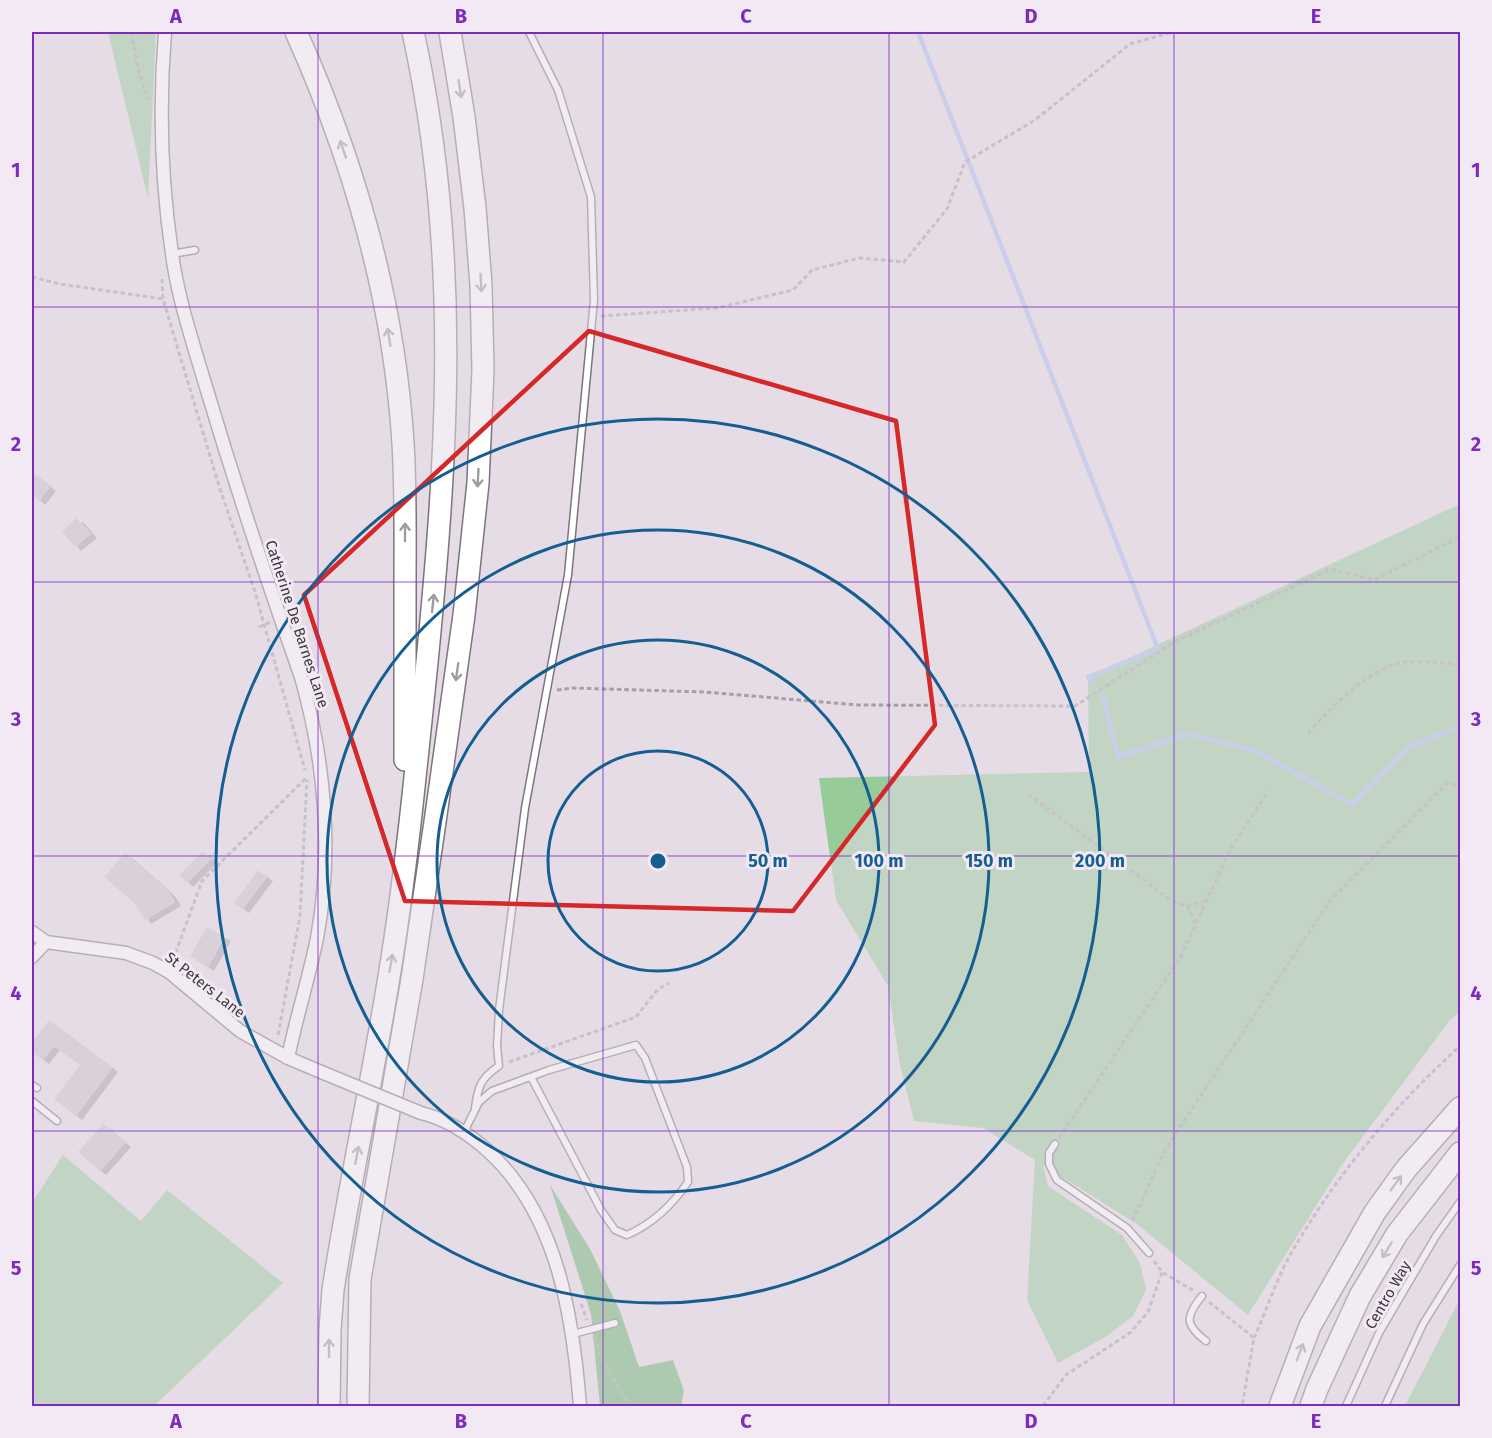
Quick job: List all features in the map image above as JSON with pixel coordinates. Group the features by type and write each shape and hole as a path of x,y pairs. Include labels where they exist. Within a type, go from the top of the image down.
{"highway":[{"path":"296,32 337,131 368,229 383,297 400,407 405,521 405,863"},
{"path":"329,1407 333,1290 391,967 405,863 442,510 447,373 445,258 440,188 414,32"},
{"path":"358,1407 360,1279 412,979 464,615 478,483 483,370 481,285 464,117 450,32"},
{"path":"1280,1407 1310,1326 1376,1212 1406,1169 1461,1108"},
{"path":"1311,1407 1360,1296 1397,1234 1461,1153"}],"street":[{"name":"Catherine De Barnes Lane","path":"165,32 161,84 161,131 165,199 179,294 225,452 301,677 320,756 326,838 321,904 308,981 288,1055"},
{"name":"St Peters Lane","path":"32,932 45,942 126,953 153,963 169,972 240,1031 288,1055"},
{"path":"32,957 45,942"},
{"path":"288,1055 326,1074 464,1132 480,1144 512,1176 533,1208 554,1257 573,1334 580,1407"}],"lane":[{"path":"475,1108 477,1093 484,1077 499,1066 497,1047 499,1010 525,808 568,576 593,316 591,197 558,90 529,32"},
{"path":"172,254 195,250"},
{"path":"464,1132 479,1102 492,1091 531,1077 636,1045 645,1058 687,1167 688,1182 678,1197 644,1228 627,1235 615,1230 601,1210 531,1077"},
{"path":"32,1101 57,1121"},
{"path":"1054,1144 1049,1153 1049,1164 1058,1180 1127,1228 1149,1253"},
{"name":"Centro Way","path":"1346,1407 1379,1333 1436,1236 1461,1202"},
{"path":"1385,1407 1423,1324 1461,1265"},
{"path":"1202,1296 1190,1314 1189,1324 1193,1331 1206,1341"},
{"path":"573,1334 615,1323"}],"path":[{"path":"593,316 717,308 793,290 812,270 859,258 904,262 948,209 965,162 1035,120 1130,44 1173,32"},
{"path":"32,277 60,284 163,298"},
{"path":"547,691 572,688 705,692 858,705 1075,706 1176,641 1331,570 1374,580 1461,537"},
{"path":"1308,733 1351,691 1378,673 1401,662 1461,664"},
{"path":"169,972 202,881 307,777 300,916 277,1043 288,1055"},
{"path":"1137,1227 1132,1219 1165,1150 1329,902 1446,784 1461,785"},
{"path":"1054,1144 1180,958 1231,848 1268,792"},
{"path":"1028,794 1172,901 1187,906 1207,901"},
{"path":"1187,906 1196,926"},
{"path":"499,1066 636,1017 658,988 669,983"},
{"path":"1242,1407 1254,1338 1292,1251 1351,1162 1418,1084 1461,1046"},
{"path":"1149,1253 1162,1272 1202,1296 1254,1338"},
{"path":"1043,1407 1066,1375 1131,1332 1148,1312 1162,1272"},
{"path":"591,1328 605,1366 630,1407"}],"highlighted area":[{"path":"589,331 896,421 935,725 793,911 405,901 304,595"}],"green space":[{"path":"108,32 156,32 148,198"},
{"path":"1460,504 1460,1012 1450,1020 1341,1166 1248,1315 1138,1225 1043,1165 1048,1186 1122,1235 1140,1263 1146,1290 1133,1316 1107,1336 1058,1363 1027,1300 1035,1160 983,1128 914,1121 900,1065 888,986 836,900 819,778 1089,772 1088,677"},
{"path":"63,1155 141,1221 167,1190 283,1283 154,1406 32,1406 32,1203"},
{"path":"550,1185 590,1249 620,1311 639,1367 673,1360 684,1391 681,1406 600,1406 591,1314"},
{"path":"1460,1299 1460,1406 1405,1406"}],"building":[{"path":"32,472 50,487 39,501 32,494"},
{"path":"77,518 91,534 75,547 62,531"},
{"path":"203,851 211,859 187,883 179,875"},
{"path":"125,853 169,892 175,902 145,920 135,904 104,877"},
{"path":"258,870 267,877 243,909 234,903"},
{"path":"207,927 225,937 208,967 190,956"},
{"path":"49,1020 112,1068 76,1116 54,1099 80,1065 54,1046 43,1060 32,1052 32,1043"},
{"path":"103,1124 125,1143 100,1171 78,1152"}],"waterway":[{"path":"918,32 1158,649 1088,677 1094,684"},
{"path":"1103,697 1118,757 1188,734 1256,751 1352,805 1412,745 1460,727"}]}
